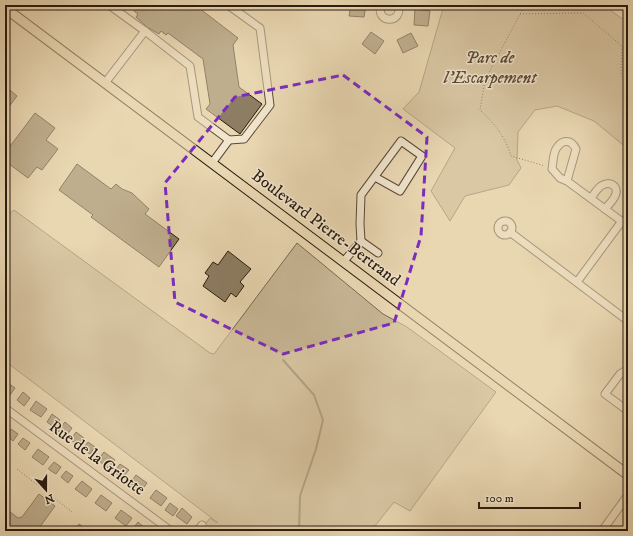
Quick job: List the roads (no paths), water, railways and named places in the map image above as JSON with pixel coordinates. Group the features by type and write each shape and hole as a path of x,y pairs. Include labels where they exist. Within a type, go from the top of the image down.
{"main road":[{"name":"Boulevard Pierre-Bertrand","path":"5,8 628,475"}],"street":[{"path":"109,5 190,66 198,117 229,140 244,139 270,105 260,28 228,5"},
{"path":"381,5 381,14 386,19 392,19 398,15 400,9 398,5"},
{"path":"106,83 145,31"},
{"path":"212,163 229,140"},
{"path":"567,181 576,149 574,144 570,141 565,141 560,144 556,150 552,169 560,178 567,181 625,224 576,282"},
{"path":"344,261 361,241 361,195 401,142 422,156 400,190 375,177"},
{"path":"591,198 602,185 607,183 616,186 617,191 615,196 605,209"},
{"path":"510,232 628,321"},
{"path":"361,241 378,253"},
{"path":"628,369 620,374 605,394 628,411"},
{"name":"Rue de la Griotte","path":"5,408 171,531"},
{"path":"602,531 628,495"},
{"path":"197,531 202,525"},
{"path":"396,531 404,531"}],"waterway":[{"path":"283,360 314,395 323,420 316,449 300,496 299,531"}],"park label":[{"name":"Parc de l'Escarpement","path":"490,68"}]}
